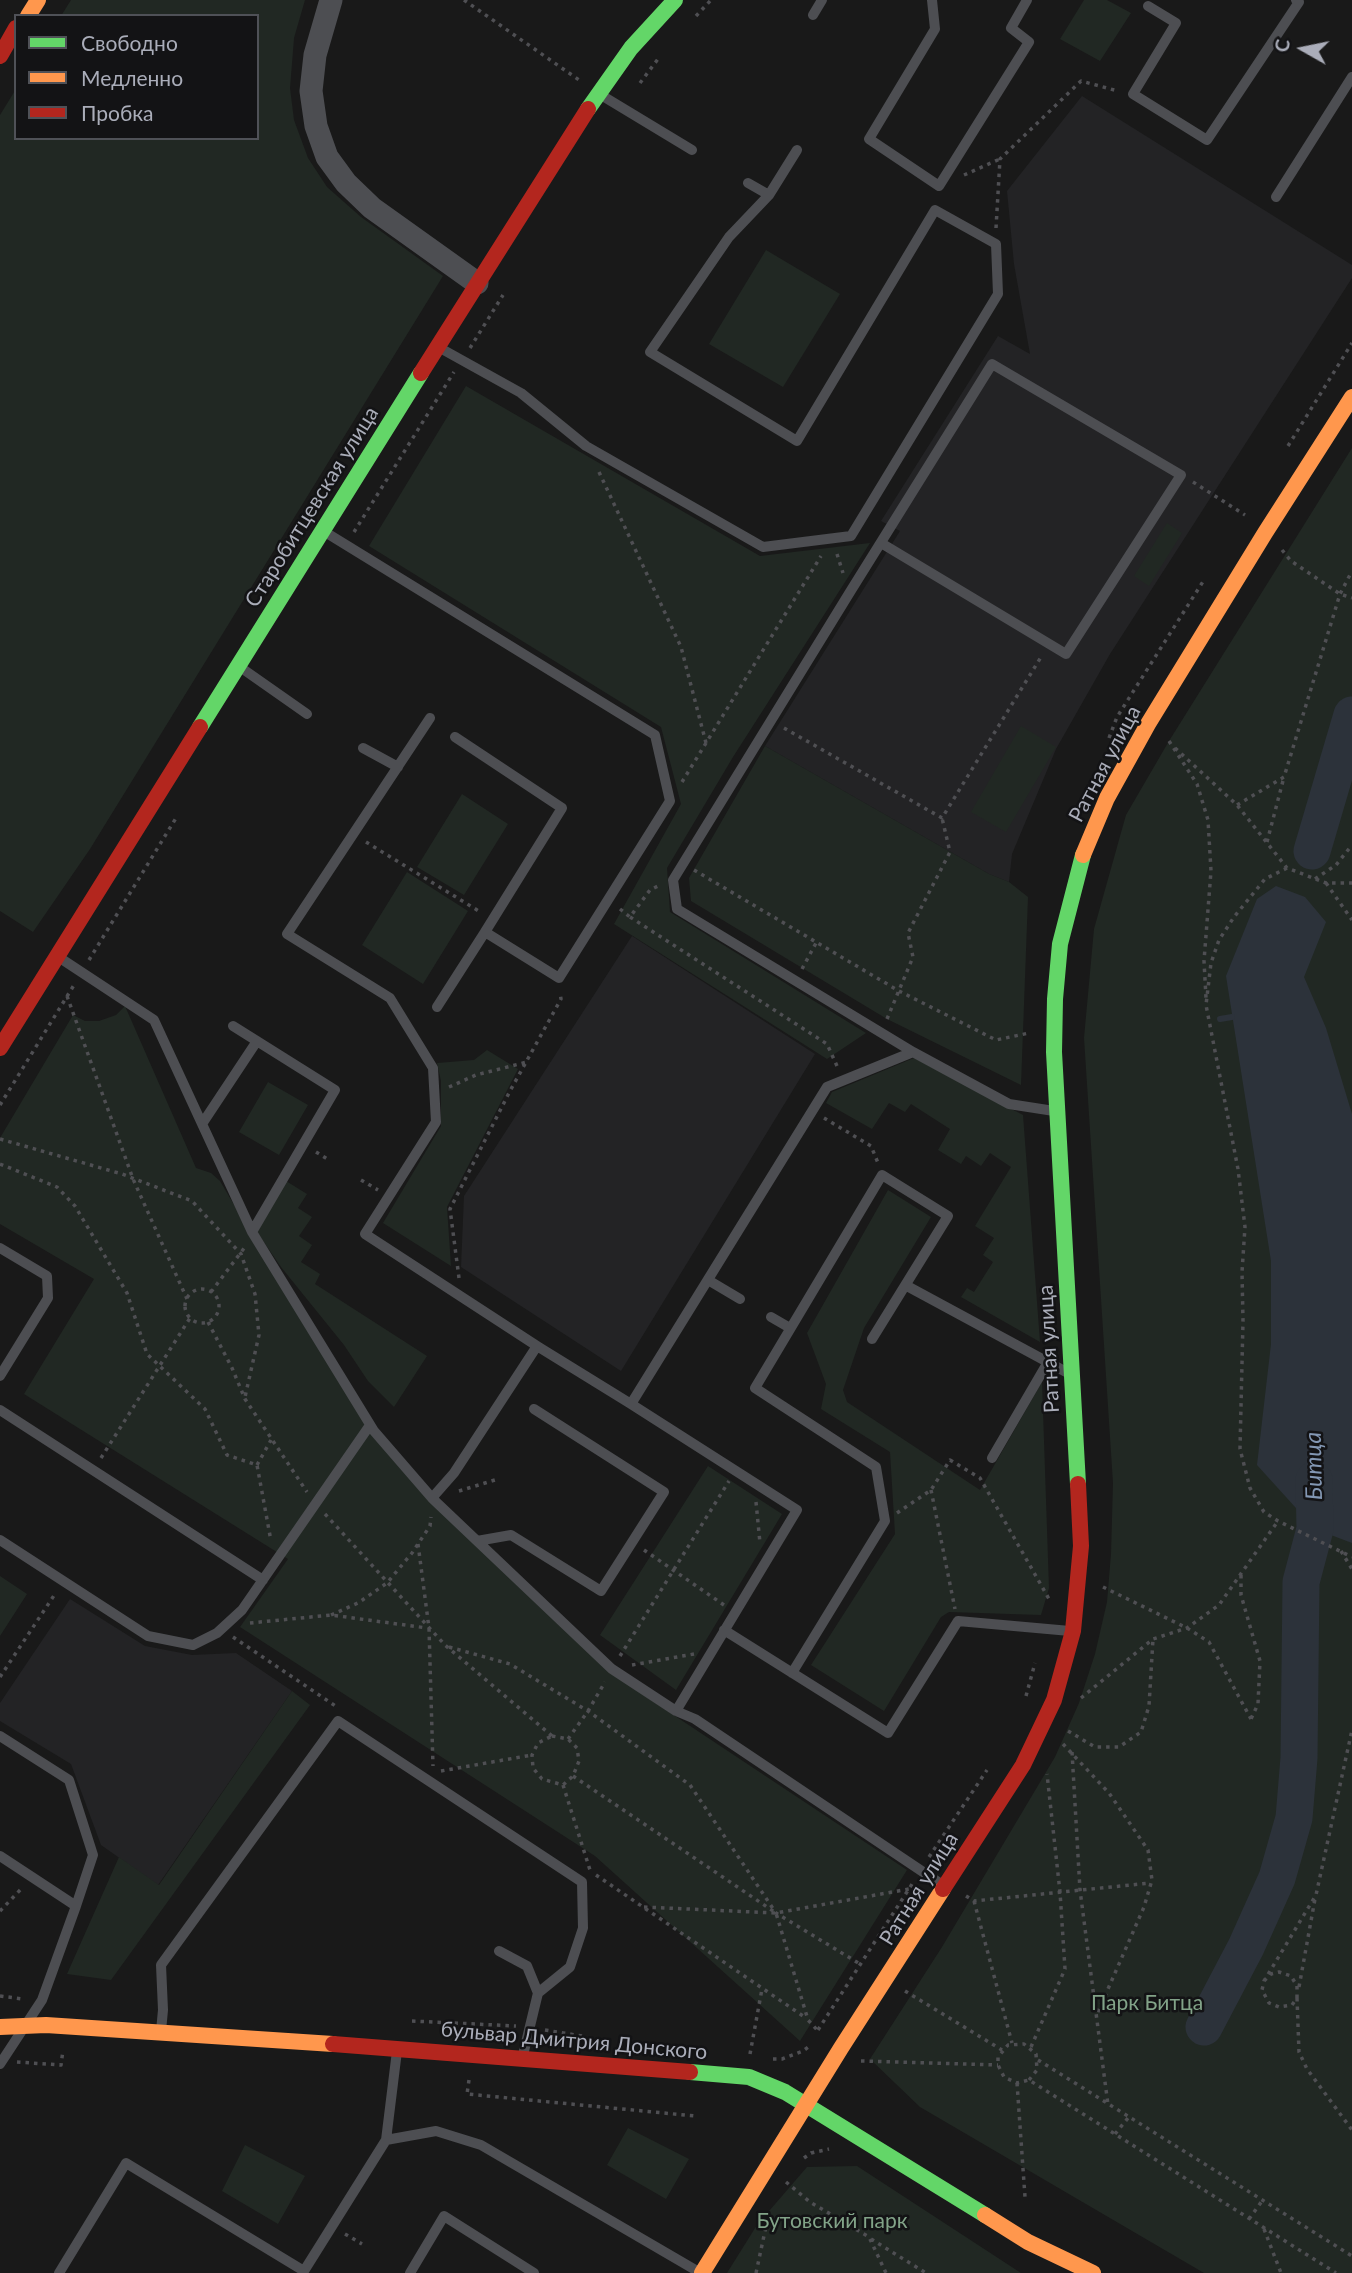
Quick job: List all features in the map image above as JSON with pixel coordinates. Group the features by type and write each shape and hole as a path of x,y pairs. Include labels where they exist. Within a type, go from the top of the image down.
{"main road":[{"path":"27,14 38,0"},
{"name":"Старобитцевская улица","path":"0,1048 598,93 631,48 675,0"},
{"path":"0,57 14,32"},
{"path":"0,57 14,38"},
{"name":"Ратная улица","path":"702,2273 944,1886 1023,1765 1041,1731 1065,1667 1073,1631 1081,1546 1056,1112 1055,999 1059,958 1071,895 1085,847 1107,798 1148,724 1352,397"},
{"name":"бульвар Дмитрия Донского","path":"0,2027 46,2025 397,2048 749,2077 769,2083 1028,2242 1093,2273"}],"street":[{"path":"331,0 315,55 311,91 316,126 327,158 346,183 372,208 477,283"}],"lane":[{"path":"813,15 822,0"},
{"path":"932,0 935,29 869,139 939,186"},
{"path":"797,150 769,195 729,237 650,352 797,441 935,210 939,186 1029,42 1011,28 1027,0"},
{"path":"1146,2 1177,23 1133,94 1207,140 1299,2 1296,0"},
{"path":"1276,197 1352,77"},
{"path":"598,93 692,150"},
{"path":"748,183 769,195"},
{"path":"438,346 522,393 586,446 763,547 851,536 998,294 996,244 935,210"},
{"path":"881,542 1066,654 1181,475 992,363 881,542 850,592 673,880 677,909 913,1052 1009,1104 1056,1112"},
{"path":"322,530 655,735 670,802 559,978 485,932"},
{"path":"238,666 307,714"},
{"path":"430,718 287,934 390,998 433,1068 436,1122 365,1234 797,1510 676,1711"},
{"path":"437,1007 562,808 454,737"},
{"path":"363,748 398,767"},
{"path":"58,956 154,1020 251,1232 370,1425 432,1499 612,1669 676,1711 695,1719 944,1886"},
{"path":"233,1026 335,1090 251,1232"},
{"path":"202,1124 257,1041"},
{"path":"631,1404 827,1087 913,1052"},
{"path":"792,1673 885,1521 876,1467 755,1388 882,1175 948,1216 872,1339"},
{"path":"0,1248 47,1276 48,1298 0,1376"},
{"path":"708,1280 740,1299"},
{"path":"907,1286 1071,1374"},
{"path":"771,1317 790,1328"},
{"path":"432,1499 454,1473 537,1346"},
{"path":"992,1458 1048,1362"},
{"path":"477,1541 511,1535 601,1591 664,1492 534,1409"},
{"path":"0,1410 263,1580"},
{"path":"0,1540 148,1636 193,1645 217,1633 242,1610 370,1425"},
{"path":"724,1630 888,1733 958,1621 1073,1631"},
{"path":"161,2033 161,1965 338,1721 582,1882 583,1928 570,1967 538,1993"},
{"path":"0,1736 69,1780 93,1855 42,2000 0,2064"},
{"path":"0,1856 76,1906"},
{"path":"499,1951 527,1966 538,1993 523,2058"},
{"path":"59,2273 126,2163 304,2271 386,2140 397,2048"},
{"path":"386,2140 436,2131 481,2145 702,2273"},
{"path":"410,2273 444,2216 534,2273"}],"path":[{"path":"464,0 598,93"},
{"path":"939,186 1000,159 1081,81 1133,94"},
{"path":"996,244 1000,159"},
{"path":"586,446 681,647 706,743"},
{"path":"1191,481 1245,514"},
{"path":"831,538 850,592"},
{"path":"670,802 831,538"},
{"path":"1292,561 1340,594 1352,598"},
{"path":"1266,842 1340,594 1352,571"},
{"path":"881,1032 913,957 908,933 950,852 942,818 1049,643"},
{"path":"771,721 942,818"},
{"path":"1352,883 1326,883 1287,868 1237,805 1168,741 1197,784 1208,820 1211,871 1204,961 1206,1005 1237,1168 1245,1227 1240,1450 1251,1488 1264,1512 1352,1557"},
{"path":"1237,805 1284,777"},
{"path":"1315,879 1336,865 1352,845"},
{"path":"381,851 493,919"},
{"path":"683,863 899,991 996,1040 1032,1032"},
{"path":"1206,1005 1211,963 1219,940 1234,916 1265,879 1287,868"},
{"path":"1326,883 1352,920"},
{"path":"630,917 650,890"},
{"path":"608,900 630,917 827,1044 844,1080"},
{"path":"796,981 816,943"},
{"path":"461,1294 450,1209 561,999 559,978"},
{"path":"67,996 134,1179 187,1299"},
{"path":"435,1093 476,1075 527,1062"},
{"path":"813,1111 871,1146 882,1175"},
{"path":"0,1139 134,1179 192,1201 241,1254 255,1294 259,1335 245,1399"},
{"path":"0,1164 57,1187 75,1206 127,1293 147,1354 205,1409 227,1455 257,1465"},
{"path":"211,1292 241,1254 251,1232"},
{"path":"200,1289 211,1292 218,1302 216,1315 208,1322 200,1323 190,1318 186,1310 190,1294 200,1289"},
{"path":"94,1471 190,1318"},
{"path":"208,1322 245,1399 315,1504 445,1645 552,1736 568,1739 577,1748 579,1761 573,1776 563,1786"},
{"path":"271,1440 257,1465 275,1562"},
{"path":"885,1521 931,1490 950,1460 980,1478 1052,1604"},
{"path":"568,1739 588,1712 736,1471"},
{"path":"331,1615 358,1603 387,1583 430,1526 432,1499 498,1479"},
{"path":"754,1482 762,1566"},
{"path":"931,1490 958,1621"},
{"path":"1089,1694 1153,1639 1187,1628 1219,1605 1278,1521"},
{"path":"634,1541 673,1571 735,1612"},
{"path":"418,1544 429,1628 433,1773 532,1755"},
{"path":"1340,1549 1352,1569"},
{"path":"1095,1583 1187,1628 1209,1642 1251,1719 1258,1704 1260,1661 1241,1595 1241,1575"},
{"path":"0,1677 63,1581"},
{"path":"240,1624 331,1615 429,1628"},
{"path":"228,1633 338,1708"},
{"path":"1065,1728 1095,1747 1119,1747 1142,1732 1149,1706 1153,1639"},
{"path":"445,1645 510,1664 588,1712 690,1785 775,1913 808,2020 818,2030 820,2038"},
{"path":"612,1669 711,1651"},
{"path":"1316,1895 1264,1981 1262,1990 1265,1998 1274,2006 1292,2005 1297,1998 1352,1730"},
{"path":"552,1736 538,1743 532,1755 533,1768 542,1779 563,1786"},
{"path":"1062,1743 1109,1793 1148,1850 1150,1883 1144,1907 1096,2015"},
{"path":"1072,1752 1080,1890 1108,2105"},
{"path":"1031,2047 1065,1969 1046,1762"},
{"path":"573,1776 775,1913 860,1964"},
{"path":"563,1786 591,1872"},
{"path":"0,1911 32,1877"},
{"path":"1012,2043 974,1901 1150,1883"},
{"path":"643,1907 775,1913 909,1889"},
{"path":"1264,1981 1271,1974 1279,1972 1291,1976 1297,1986 1299,2052 1307,2068 1352,2130"},
{"path":"900,1988 1002,2050"},
{"path":"749,2059 762,1989"},
{"path":"476,2025 467,2094 695,2116"},
{"path":"1038,2060 1037,2070 1029,2080 1017,2083 1004,2077 998,2065 1002,2050 1012,2043 1024,2043 1031,2047 1038,2060 1352,2256"},
{"path":"862,2062 998,2065"},
{"path":"1029,2080 1336,2273"},
{"path":"1017,2083 1025,2197"},
{"path":"1115,2134 1128,2118"},
{"path":"801,2160 811,2152 836,2148"},
{"path":"768,2167 810,2202 926,2273"},
{"path":"1249,2219 1262,2201"},
{"path":"1264,2228 1281,2273"},
{"path":"869,2237 886,2273"},
{"path":"756,2273 764,2239"}],"shaded area":[{"path":"1082,96 1352,265 1352,278 1110,654 1056,749 1012,854 1009,882 989,874 765,746 900,531 881,521 998,336 1030,354 1014,264 1007,191"},
{"path":"632,936 815,1054 621,1371 461,1267 464,1196"},
{"path":"70,1599 145,1646 192,1655 236,1653 292,1691 158,1885 101,1845 71,1764 0,1721 0,1703"}],"green space":[{"path":"71,0 305,0 294,38 290,88 294,120 308,158 327,187 361,217 443,276 90,849 33,932 0,911 0,115 14,92 14,140 259,140 259,14 62,14"},
{"path":"1084,0 1107,0 1131,13 1100,61 1060,39"},
{"path":"766,250 840,294 783,387 709,344"},
{"path":"466,386 760,556 870,543 733,757 667,868 670,912 866,1033 827,1059 614,924 681,804 661,727 369,546"},
{"name":"Парк Битца","path":"1352,448 1352,2273 1204,2273 920,2107 870,2059 942,1947 1055,1757 1079,1703 1095,1654 1107,1602 1113,1483 1084,1038 1094,929 1126,815 1169,741"},
{"path":"1167,523 1182,533 1149,586 1134,576"},
{"path":"1021,726 1056,747 1006,832 971,812"},
{"path":"765,746 989,874 1009,882 1028,897 1021,1085 887,1019 691,901 689,878"},
{"path":"462,794 508,824 464,895 417,867"},
{"path":"407,872 468,911 423,984 362,945"},
{"path":"125,1006 196,1168 211,1173 220,1181 316,1344 425,1495 639,1692 907,1870 800,2041 595,1856 240,1627 288,1559 24,1394 94,1279 0,1224 0,1138 73,1015 85,1021 99,1021 116,1015"},
{"path":"487,1050 518,1069 447,1207 451,1266 383,1223 441,1126 441,1081 437,1063 474,1060"},
{"path":"914,1058 1023,1115 1040,1342 961,1297 967,1288 974,1292 993,1262 983,1255 994,1238 975,1226 1011,1167 990,1153 981,1166 966,1156 961,1164 938,1150 950,1129 911,1104 905,1112 889,1103 872,1129 826,1103 832,1092"},
{"path":"268,1082 308,1105 279,1155 239,1132"},
{"path":"286,1181 307,1194 298,1208 312,1217 299,1236 312,1245 301,1262 320,1274 315,1284 427,1356 394,1407 368,1381 344,1345 281,1267 257,1232"},
{"path":"888,1190 931,1217 864,1328 843,1390 847,1402 980,1490 1042,1382 1049,1588 1041,1615 949,1612 941,1617 884,1711 811,1665 895,1534 890,1452 821,1409 826,1384 807,1333"},
{"path":"708,1466 782,1514 676,1690 600,1635"},
{"path":"0,1576 27,1594 0,1636"},
{"path":"292,1691 310,1705 111,1980 67,1974 119,1857 159,1885"},
{"path":"628,2128 689,2159 666,2199 607,2165"},
{"path":"245,2145 305,2176 278,2224 222,2191"},
{"name":"Бутовский парк","path":"857,2166 1021,2273 727,2273 757,2225 807,2167"}],"water":[{"path":"1276,886 1305,897 1326,922 1304,977 1326,1028 1352,1114 1352,1543 1315,1529 1257,1465 1271,1344 1271,1261 1226,976 1257,899"}],"waterway":[{"name":"Битца","path":"1312,851 1352,715"},
{"path":"1220,1019 1232,1017"},
{"name":"Битца","path":"1204,2027 1246,1947 1277,1878 1294,1818 1299,1758 1301,1582 1315,1529 1314,1480"}],"traffic: fast":[{"path":"588,109 631,48 675,0"},
{"path":"200,727 421,373"},
{"path":"1078,1484 1054,1052 1060,944 1083,855"},
{"path":"690,2072 749,2077 785,2092 985,2215"}],"traffic: slow":[{"path":"29,14 38,0"},
{"path":"1083,855 1107,798 1148,724 1352,397"},
{"path":"702,2273 943,1889"},
{"path":"0,2027 46,2025 333,2044"},
{"path":"985,2215 1028,2242 1093,2273"}],"traffic: jam":[{"path":"0,56 14,32"},
{"path":"421,373 588,109"},
{"path":"0,1048 200,727"},
{"path":"943,1889 1023,1765 1054,1700 1073,1631 1081,1546 1078,1484"},
{"path":"333,2044 690,2072"}]}
